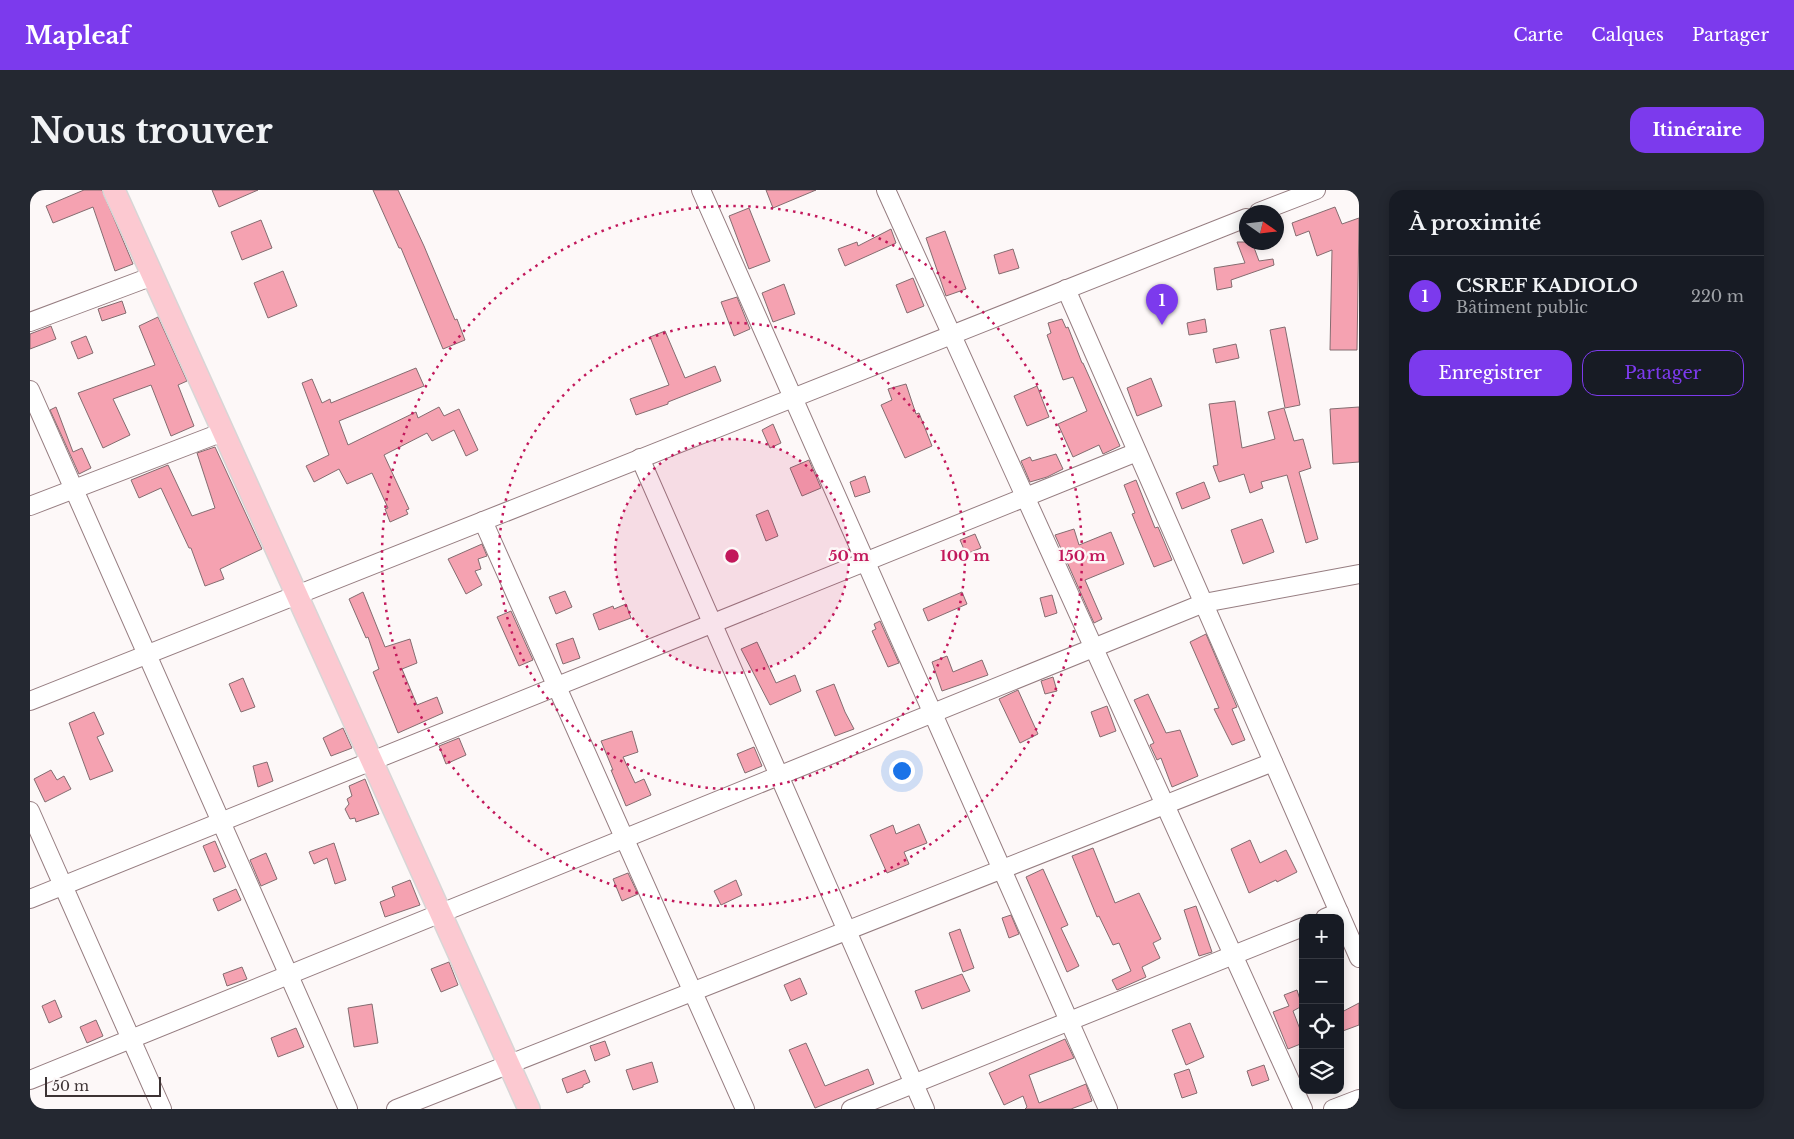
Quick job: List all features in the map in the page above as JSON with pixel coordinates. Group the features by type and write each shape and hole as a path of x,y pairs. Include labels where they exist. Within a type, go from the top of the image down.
{"main road":[{"path":"114,190 529,1109"}],"street":[{"path":"701,190 1108,1109"},
{"path":"886,190 1303,1109"},
{"path":"1277,205 1316,190"},
{"path":"30,700 1239,221"},
{"path":"30,322 153,276"},
{"path":"1066,289 1273,762 1332,914"},
{"path":"30,390 348,1109"},
{"path":"30,506 224,432"},
{"path":"30,899 1137,452"},
{"path":"640,458 925,1109"},
{"path":"483,521 746,1109"},
{"path":"30,1080 1204,603 1359,574"},
{"path":"396,1109 1273,762"},
{"path":"30,811 162,1109"},
{"path":"852,1109 1299,929"},
{"path":"1344,934 1359,958"},
{"path":"1333,1109 1359,1099"}],"building":[{"path":"84,190 102,190 133,264 115,271 93,207 53,223 46,206"},
{"path":"212,190 258,190 219,207"},
{"path":"373,190 398,190 465,340 443,349 401,248 399,248"},
{"path":"766,190 816,190 773,208"},
{"path":"1335,207 1342,224 1359,218 1357,350 1330,350 1332,250 1317,256 1309,231 1296,236 1292,223"},
{"path":"749,208 770,261 749,269 729,216"},
{"path":"261,220 272,248 242,260 231,232"},
{"path":"891,229 896,243 845,266 838,249 857,242 858,246"},
{"path":"945,231 966,289 946,296 926,238"},
{"path":"1013,249 1019,268 999,274 994,255"},
{"path":"1240,250 1255,250 1259,261 1273,259 1274,265 1231,280 1232,287 1217,290 1214,268 1245,263"},
{"path":"283,271 297,306 268,318 254,283"},
{"path":"913,278 924,306 907,313 896,285"},
{"path":"784,284 795,314 773,322 762,293"},
{"path":"737,297 750,329 734,336 721,302"},
{"path":"122,301 126,313 102,321 98,309"},
{"path":"158,317 187,381 178,385 194,426 171,436 151,385 113,399 130,435 103,448 78,393 155,365 139,326"},
{"path":"1062,319 1066,328 1068,327 1082,363 1120,446 1103,454 1099,445 1073,457 1058,424 1087,411 1073,377 1063,380 1047,335 1051,333 1048,323"},
{"path":"1205,319 1207,332 1189,335 1187,323"},
{"path":"51,326 56,339 30,349 30,334"},
{"path":"1285,327 1300,405 1285,408 1270,330"},
{"path":"665,331 685,378 715,366 721,381 668,402 668,404 636,415 630,399 669,385 650,337"},
{"path":"86,336 93,353 78,359 71,342"},
{"path":"1236,344 1239,358 1216,363 1213,349"},
{"path":"416,368 424,386 339,421 348,445 416,412 418,418 439,407 444,416 459,409 478,450 466,456 454,430 432,441 427,433 384,455 409,509 406,510 408,514 390,522 385,509 388,508 372,473 347,484 339,469 314,482 306,466 329,455 302,383 312,379 322,403 330,399 331,403"},
{"path":"1151,378 1162,406 1137,416 1127,388"},
{"path":"906,384 916,414 919,413 932,446 905,458 881,405 892,400 888,389"},
{"path":"1037,386 1049,417 1027,426 1014,396"},
{"path":"1235,401 1242,448 1275,439 1268,412 1284,408 1294,441 1303,439 1311,468 1299,472 1318,539 1306,543 1287,475 1261,482 1263,488 1250,493 1244,474 1219,482 1213,466 1218,465 1209,404"},
{"path":"56,407 73,452 82,448 91,468 79,474 50,410"},
{"path":"1359,407 1359,462 1333,464 1330,409"},
{"path":"773,424 781,443 770,448 762,430"},
{"path":"215,447 262,549 220,569 224,579 205,586 191,548 189,548 161,488 139,498 131,480 168,465 192,516 215,508 197,453"},
{"path":"1056,454 1063,469 1047,477 1030,482 1021,461 1030,457 1032,461"},
{"path":"809,460 821,488 802,496 790,468"},
{"path":"865,476 870,492 855,497 850,482"},
{"path":"1136,480 1155,528 1158,527 1172,560 1154,567 1132,514 1135,513 1124,485"},
{"path":"1204,482 1210,498 1182,509 1176,493"},
{"path":"768,510 778,536 766,541 756,515"},
{"path":"1262,519 1274,552 1243,564 1231,530"},
{"path":"1074,529 1079,545 1111,532 1124,564 1085,580 1102,619 1094,623 1055,535"},
{"path":"975,534 981,548 966,554 960,540"},
{"path":"482,544 487,556 478,559 481,569 475,571 482,585 466,594 448,559"},
{"path":"565,591 572,607 556,614 549,597"},
{"path":"363,592 385,647 410,639 417,663 402,669 417,705 437,697 443,713 398,733 373,672 379,669 368,637 366,638 349,599"},
{"path":"962,592 967,604 928,621 923,609"},
{"path":"1052,595 1057,613 1045,617 1040,598"},
{"path":"626,604 631,618 599,630 593,614 613,606 614,609"},
{"path":"511,611 533,660 519,666 497,617"},
{"path":"880,621 899,663 888,667 872,631 876,629 874,624"},
{"path":"1206,634 1237,707 1232,709 1245,740 1232,745 1214,709 1219,708 1190,642"},
{"path":"573,638 580,658 563,664 556,644"},
{"path":"757,642 776,683 795,675 801,691 770,705 741,649"},
{"path":"947,656 953,672 982,660 988,675 942,691 932,662"},
{"path":"1053,677 1057,691 1045,694 1041,681"},
{"path":"243,678 255,707 241,712 229,684"},
{"path":"834,684 854,729 835,736 816,691"},
{"path":"1018,690 1038,734 1020,743 999,699"},
{"path":"1148,694 1166,733 1180,730 1198,776 1172,787 1161,758 1157,760 1150,745 1154,743 1134,700"},
{"path":"1107,706 1116,731 1100,737 1091,712"},
{"path":"94,712 104,734 97,737 113,771 90,780 69,723"},
{"path":"343,728 352,748 331,756 323,738"},
{"path":"632,731 638,752 623,757 635,783 644,779 651,795 626,806 601,741"},
{"path":"459,738 466,755 446,764 439,746"},
{"path":"754,747 762,766 745,773 737,754"},
{"path":"267,762 273,781 258,787 253,766"},
{"path":"51,770 57,780 64,776 71,789 45,802 34,779"},
{"path":"365,779 379,814 356,822 355,818 350,819 345,809 349,804 347,799 352,796 349,786"},
{"path":"919,824 927,843 904,852 909,864 887,873 870,835 893,825 896,834"},
{"path":"1250,840 1260,863 1286,850 1297,872 1249,893 1231,849"},
{"path":"215,841 226,867 214,872 203,846"},
{"path":"334,843 346,880 335,884 327,858 314,864 309,852"},
{"path":"1093,848 1115,903 1139,893 1161,939 1153,943 1160,958 1142,967 1146,977 1117,990 1112,980 1131,971 1119,943 1113,945 1099,916 1097,917 1072,856"},
{"path":"266,853 277,879 261,886 250,860"},
{"path":"1043,869 1068,925 1061,928 1079,966 1067,972 1026,877"},
{"path":"628,873 638,894 622,901 613,879"},
{"path":"410,880 420,905 385,917 380,902 395,896 392,887"},
{"path":"736,880 742,895 721,905 714,891"},
{"path":"236,889 241,900 218,911 213,899"},
{"path":"1196,906 1212,952 1199,956 1184,910"},
{"path":"1011,915 1019,934 1009,938 1002,918"},
{"path":"960,929 974,968 963,972 949,933"},
{"path":"449,962 458,985 441,992 431,969"},
{"path":"242,967 247,979 227,986 223,974"},
{"path":"962,974 970,991 922,1009 915,991"},
{"path":"800,978 807,994 791,1001 784,985"},
{"path":"1297,990 1299,996 1299,1008 1293,1011 1299,1027 1299,1045 1288,1049 1273,1012 1289,1006 1284,995"},
{"path":"55,1000 62,1017 49,1023 42,1006"},
{"path":"1359,1003 1359,1025 1344,1031 1344,1011"},
{"path":"372,1004 378,1043 354,1047 348,1008"},
{"path":"96,1020 103,1036 87,1043 80,1027"},
{"path":"1190,1023 1204,1057 1186,1065 1172,1030"},
{"path":"296,1028 304,1047 278,1057 271,1038"},
{"path":"1065,1039 1074,1058 1029,1075 1039,1103 1086,1084 1092,1101 1071,1109 1025,1109 1027,1107 1023,1096 1004,1105 989,1073"},
{"path":"605,1041 610,1055 595,1061 590,1046"},
{"path":"806,1043 825,1086 868,1069 874,1084 815,1108 789,1050"},
{"path":"652,1062 658,1082 633,1090 626,1070"},
{"path":"1264,1065 1269,1080 1252,1086 1247,1071"},
{"path":"1189,1069 1197,1093 1182,1098 1174,1074"},
{"path":"585,1070 590,1082 567,1093 562,1079"}],"place":[{"name":"CSREF KADIOLO","path":"1162,325"}]}
